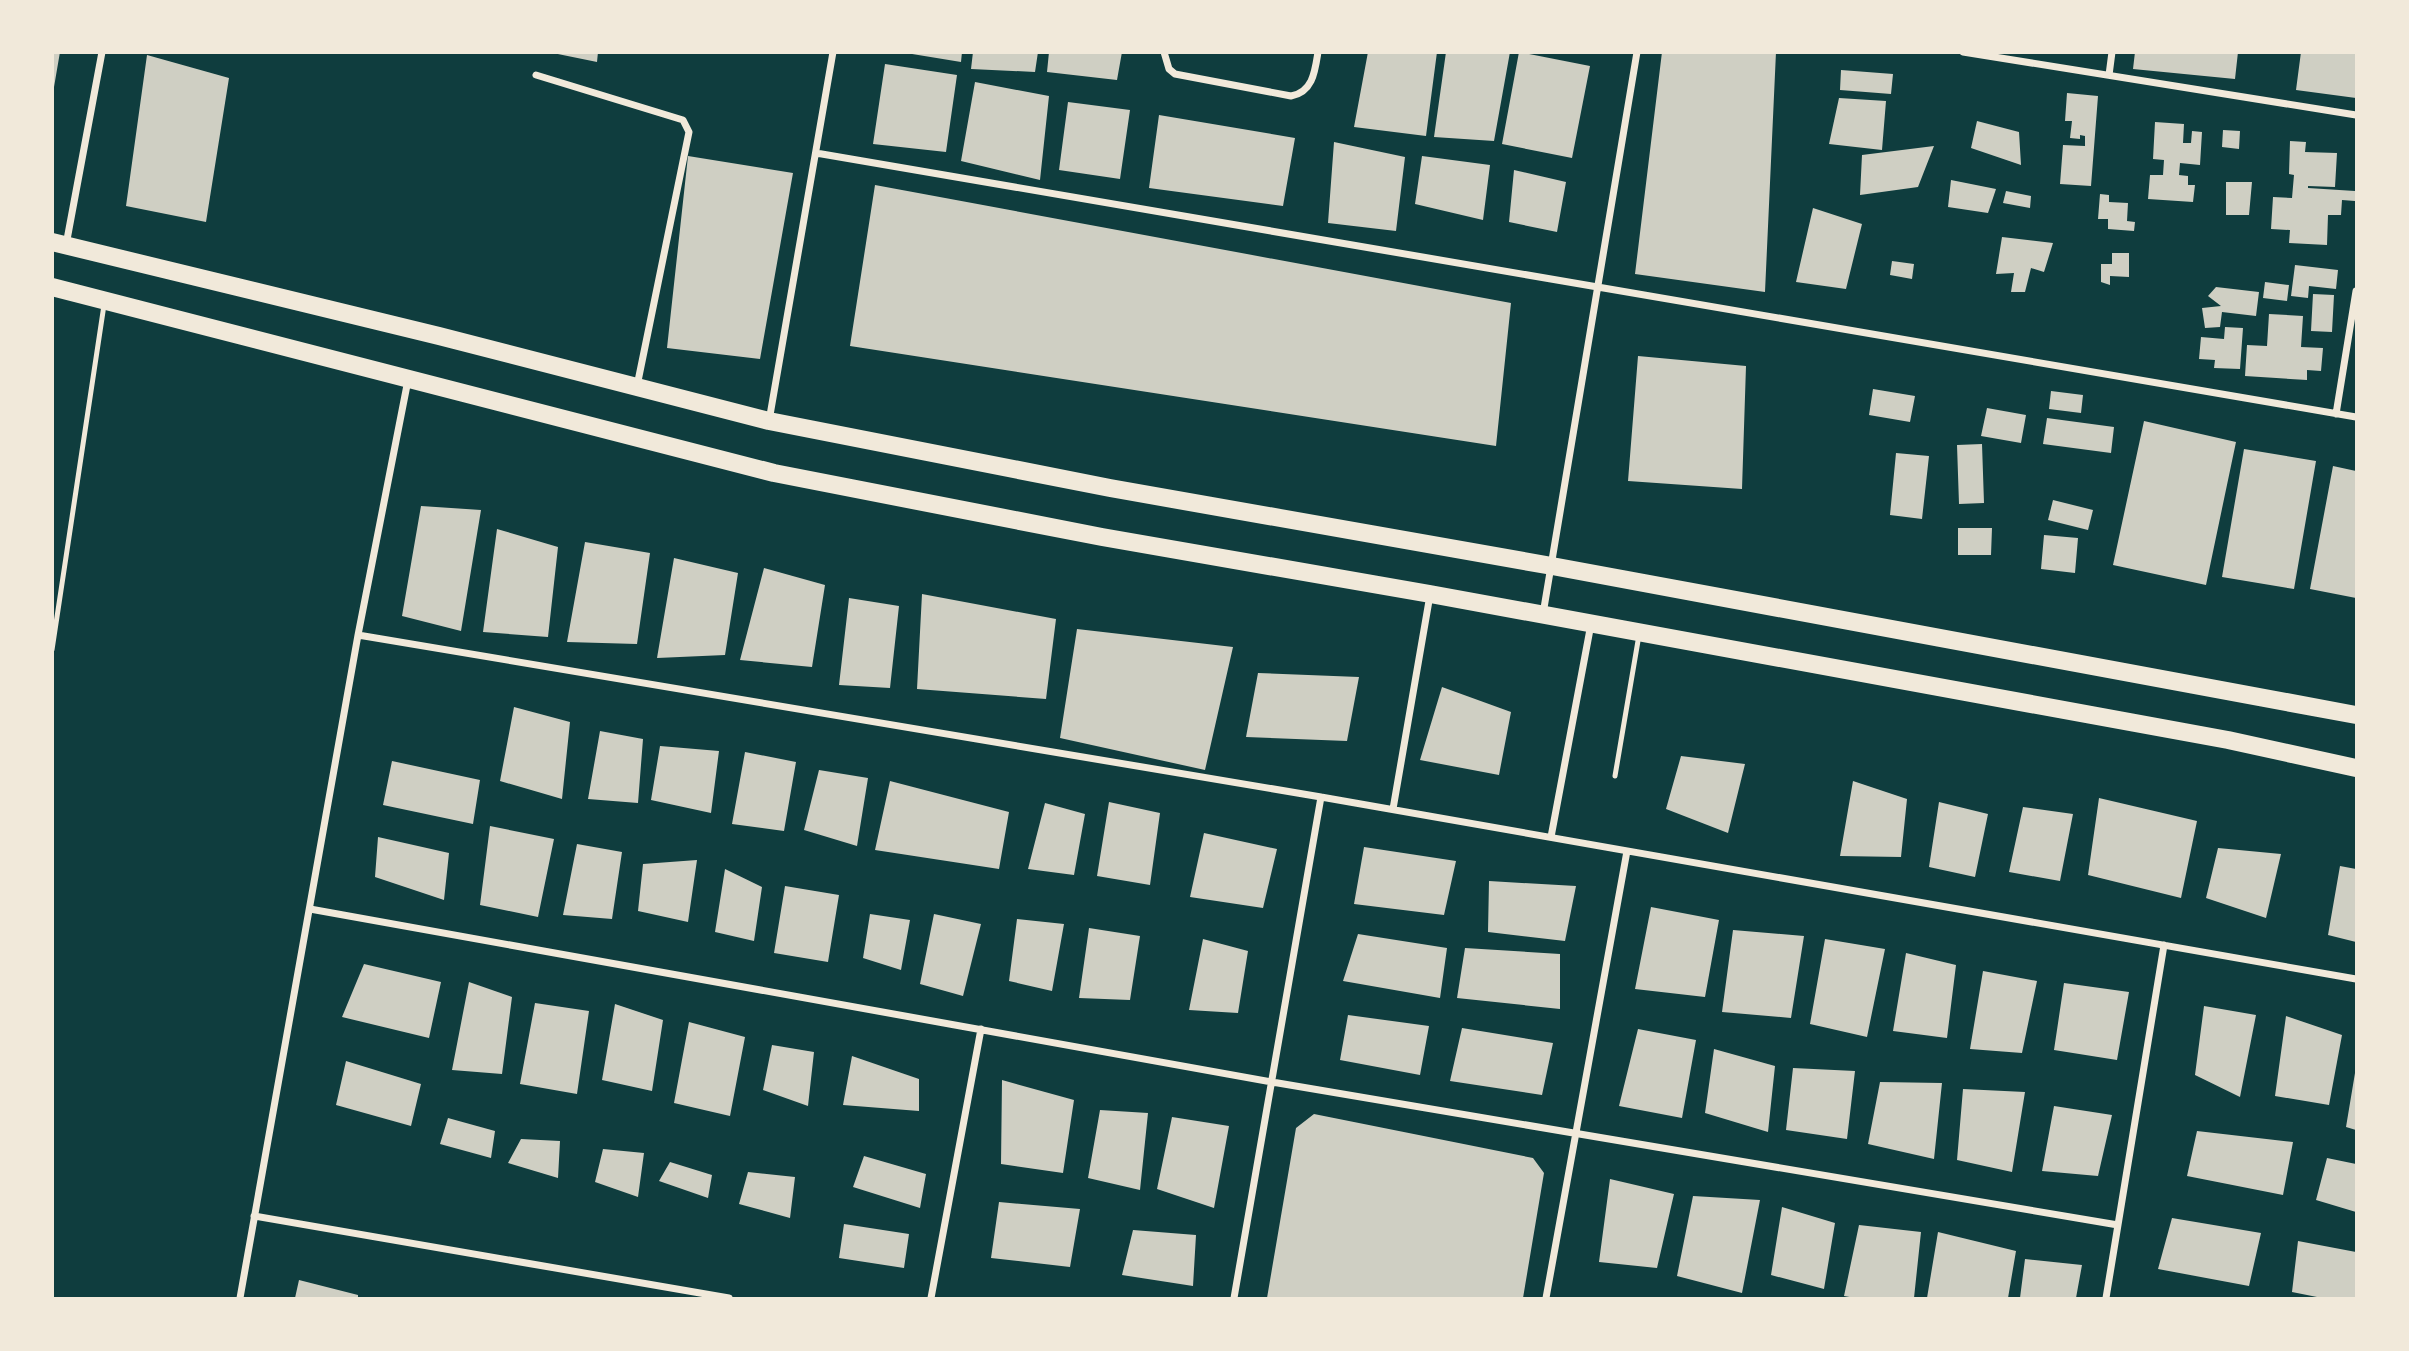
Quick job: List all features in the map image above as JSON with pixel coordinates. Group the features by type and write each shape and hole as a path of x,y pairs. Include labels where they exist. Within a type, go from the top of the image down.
{"main road":[{"path":"59,244 769,421 1110,488 1552,566 2357,715"},
{"path":"52,287 774,473 1102,537 1543,614 2228,740 2357,768"}],"street":[{"path":"59,244 102,52"},
{"path":"769,421 833,52"},
{"path":"1164,52 1169,69 1175,74 1291,96 1300,94 1309,86 1318,52"},
{"path":"1543,614 1637,52"},
{"path":"1962,52 2357,115"},
{"path":"2109,75 2112,52"},
{"path":"536,75 683,120 689,132 637,387"},
{"path":"816,153 2357,417"},
{"path":"2336,414 2357,291"},
{"path":"240,1298 358,635 408,379"},
{"path":"1393,810 1430,594"},
{"path":"1551,837 1591,624"},
{"path":"358,635 1321,797 2357,979"},
{"path":"1234,1298 1321,797"},
{"path":"1546,1298 1627,850"},
{"path":"310,909 1272,1082 2118,1225"},
{"path":"2106,1298 2164,945"},
{"path":"931,1298 981,1029"},
{"path":"254,1216 672,1294 729,1298"}],"lane":[{"path":"52,650 105,299"},
{"path":"1615,776 1640,633"}],"building":[{"path":"52,52 60,52 54,87 52,87"},
{"path":"548,52 598,52 597,62"},
{"path":"900,52 962,52 961,62"},
{"path":"973,52 1038,52 1035,72 971,69"},
{"path":"1049,52 1122,52 1117,80 1047,72"},
{"path":"1368,52 1437,52 1426,136 1354,127"},
{"path":"1446,52 1510,52 1494,141 1434,137"},
{"path":"1519,52 1590,66 1572,158 1502,144"},
{"path":"1662,52 1776,52 1765,292 1635,274"},
{"path":"2135,52 2238,52 2235,79 2133,69"},
{"path":"2301,52 2356,52 2356,98 2296,90"},
{"path":"147,55 229,78 206,222 126,206"},
{"path":"885,64 957,75 946,152 873,144"},
{"path":"1841,70 1893,74 1891,94 1840,90"},
{"path":"975,82 1049,96 1040,180 961,161"},
{"path":"2067,93 2098,96 2091,186 2060,184 2063,145 2085,146 2085,136 2080,135 2080,139 2070,138 2072,121 2065,121"},
{"path":"1839,98 1886,101 1882,150 1829,144"},
{"path":"1068,102 1130,110 1120,179 1059,170"},
{"path":"1159,115 1295,138 1283,206 1149,188"},
{"path":"1977,121 2019,132 2021,165 1971,148"},
{"path":"2155,122 2184,124 2183,143 2191,143 2192,131 2202,132 2200,165 2180,163 2179,175 2188,176 2188,185 2195,185 2193,202 2148,199 2150,175 2163,175 2164,160 2153,159"},
{"path":"2223,130 2240,131 2239,149 2222,147"},
{"path":"2290,141 2306,142 2305,152 2337,153 2335,187 2308,188 2355,191 2355,201 2342,200 2341,215 2328,215 2327,245 2289,243 2290,230 2271,229 2273,197 2292,198 2294,175 2289,174"},
{"path":"1334,142 1405,157 1396,231 1328,223"},
{"path":"1934,146 1918,187 1860,195 1862,155"},
{"path":"688,156 793,173 760,359 667,348"},
{"path":"1422,156 1490,165 1483,220 1415,204"},
{"path":"1514,170 1566,182 1557,232 1509,222"},
{"path":"1951,180 1996,189 1988,213 1948,207"},
{"path":"2226,182 2252,182 2249,215 2226,215"},
{"path":"875,185 1511,303 1496,446 850,346"},
{"path":"2006,191 2031,196 2030,208 2003,203"},
{"path":"2100,194 2109,195 2109,202 2128,203 2127,221 2135,222 2134,231 2108,229 2108,219 2098,219"},
{"path":"1813,208 1862,224 1846,289 1796,282"},
{"path":"2002,237 2053,243 2044,272 2031,268 2025,292 2011,292 2014,273 1996,274"},
{"path":"2112,253 2129,253 2129,277 2110,276 2110,285 2101,282 2101,264 2112,264"},
{"path":"1892,261 1914,264 1912,279 1890,275"},
{"path":"2295,265 2338,270 2336,289 2309,286 2308,298 2291,296"},
{"path":"2265,282 2289,285 2287,301 2263,298"},
{"path":"2216,287 2259,292 2256,316 2222,312 2220,327 2205,328 2202,308 2221,306 2208,296"},
{"path":"2313,294 2334,295 2332,332 2311,331"},
{"path":"2269,314 2303,316 2301,347 2323,348 2321,371 2307,370 2307,380 2245,376 2247,345 2267,346"},
{"path":"2225,327 2243,328 2240,369 2214,368 2215,360 2199,359 2201,337 2224,339"},
{"path":"1638,356 1746,366 1742,489 1628,481"},
{"path":"1873,389 1915,396 1910,422 1869,415"},
{"path":"2051,391 2083,395 2081,413 2049,409"},
{"path":"1987,408 2026,415 2021,443 1981,436"},
{"path":"2047,418 2114,427 2111,453 2043,444"},
{"path":"2144,421 2236,442 2206,585 2113,565"},
{"path":"1982,444 1984,503 1959,504 1957,445"},
{"path":"2244,449 2316,461 2294,589 2222,577"},
{"path":"1896,453 1929,456 1922,519 1890,515"},
{"path":"2333,466 2356,471 2356,598 2310,589"},
{"path":"2053,500 2093,510 2088,530 2048,520"},
{"path":"421,506 481,510 461,631 402,616"},
{"path":"1958,528 1992,528 1991,555 1958,555"},
{"path":"497,529 558,547 548,637 483,632"},
{"path":"2044,535 2078,538 2075,573 2041,569"},
{"path":"585,542 650,553 637,644 567,642"},
{"path":"674,558 738,573 725,655 657,658"},
{"path":"764,568 825,585 812,667 740,660"},
{"path":"922,594 1056,619 1046,699 917,689"},
{"path":"849,598 899,606 890,688 839,685"},
{"path":"1077,629 1233,647 1205,770 1060,738"},
{"path":"1258,673 1359,677 1347,741 1246,737"},
{"path":"1442,687 1511,712 1499,775 1420,760"},
{"path":"514,707 570,722 562,799 500,781"},
{"path":"600,731 643,739 638,803 588,799"},
{"path":"660,746 719,751 711,813 651,800"},
{"path":"745,752 796,762 784,831 732,824"},
{"path":"1681,756 1745,764 1728,833 1666,809"},
{"path":"392,761 480,780 473,824 383,805"},
{"path":"819,770 868,778 857,846 804,830"},
{"path":"890,781 1009,812 999,869 875,850"},
{"path":"1853,781 1907,799 1901,857 1840,856"},
{"path":"2099,798 2197,821 2181,898 2088,875"},
{"path":"1109,802 1160,813 1150,885 1097,876"},
{"path":"1939,802 1988,814 1975,877 1929,867"},
{"path":"1045,803 1085,814 1074,875 1028,869"},
{"path":"2023,807 2073,814 2060,881 2009,872"},
{"path":"490,826 554,839 538,917 480,905"},
{"path":"1204,833 1277,849 1263,908 1190,897"},
{"path":"378,837 449,853 444,900 375,877"},
{"path":"577,844 622,852 612,919 563,915"},
{"path":"1364,847 1456,861 1444,915 1354,904"},
{"path":"2218,848 2281,854 2266,918 2206,898"},
{"path":"697,860 688,922 638,911 643,864"},
{"path":"2340,866 2356,869 2356,942 2328,935"},
{"path":"725,869 762,887 754,941 715,932"},
{"path":"1489,881 1576,886 1565,941 1488,932"},
{"path":"785,886 839,895 828,962 774,953"},
{"path":"1651,907 1719,920 1705,997 1635,989"},
{"path":"870,914 910,920 901,970 863,958"},
{"path":"934,914 981,924 963,996 920,984"},
{"path":"1017,919 1064,924 1052,991 1009,981"},
{"path":"1089,928 1140,936 1130,1000 1079,998"},
{"path":"1733,930 1804,936 1791,1018 1722,1012"},
{"path":"1358,934 1447,948 1440,998 1343,981"},
{"path":"1203,939 1248,951 1238,1013 1189,1010"},
{"path":"1825,939 1885,949 1867,1037 1810,1024"},
{"path":"1465,948 1560,954 1560,1009 1457,998"},
{"path":"1906,953 1956,965 1947,1038 1893,1031"},
{"path":"364,964 441,982 429,1038 342,1017"},
{"path":"1983,971 2037,981 2022,1053 1970,1049"},
{"path":"469,982 512,997 502,1074 452,1070"},
{"path":"2064,983 2129,992 2117,1060 2054,1050"},
{"path":"535,1003 589,1011 577,1094 520,1084"},
{"path":"615,1004 663,1020 652,1091 602,1080"},
{"path":"2204,1006 2256,1015 2240,1097 2195,1075"},
{"path":"1348,1015 1429,1026 1420,1075 1340,1060"},
{"path":"2286,1016 2342,1035 2329,1105 2275,1096"},
{"path":"689,1022 745,1037 730,1116 674,1103"},
{"path":"1462,1028 1553,1043 1542,1095 1450,1081"},
{"path":"1638,1029 1696,1040 1682,1118 1619,1106"},
{"path":"772,1045 814,1052 808,1106 763,1090"},
{"path":"1714,1049 1775,1066 1768,1132 1705,1113"},
{"path":"852,1056 919,1079 919,1111 843,1105"},
{"path":"346,1061 421,1084 411,1126 336,1105"},
{"path":"1793,1068 1855,1071 1847,1139 1786,1130"},
{"path":"2356,1073 2356,1130 2346,1127"},
{"path":"1002,1080 1074,1100 1063,1173 1001,1164"},
{"path":"1880,1082 1942,1083 1934,1159 1868,1144"},
{"path":"1963,1089 2025,1092 2012,1172 1957,1160"},
{"path":"2054,1106 2112,1115 2098,1176 2042,1171"},
{"path":"1100,1110 1148,1113 1140,1190 1088,1178"},
{"path":"1314,1114 1533,1158 1544,1173 1523,1298 1267,1298 1296,1128"},
{"path":"1172,1117 1229,1126 1214,1208 1157,1189"},
{"path":"448,1118 495,1131 491,1158 440,1144"},
{"path":"2197,1131 2293,1142 2283,1195 2187,1176"},
{"path":"521,1139 560,1141 558,1178 508,1163"},
{"path":"603,1149 644,1153 638,1197 595,1182"},
{"path":"864,1156 926,1174 920,1208 853,1187"},
{"path":"2327,1158 2356,1164 2356,1212 2316,1200"},
{"path":"670,1162 712,1175 708,1198 659,1181"},
{"path":"748,1172 795,1177 790,1218 739,1204"},
{"path":"1610,1179 1674,1194 1657,1268 1599,1262"},
{"path":"1693,1196 1760,1200 1742,1293 1677,1276"},
{"path":"999,1202 1080,1209 1070,1267 991,1258"},
{"path":"1782,1207 1835,1223 1824,1289 1771,1275"},
{"path":"2172,1218 2261,1233 2249,1286 2158,1269"},
{"path":"844,1224 909,1234 904,1268 839,1258"},
{"path":"1859,1225 1921,1232 1914,1298 1844,1296"},
{"path":"1133,1230 1196,1235 1193,1286 1122,1275"},
{"path":"1938,1232 2016,1251 2008,1298 1927,1298"},
{"path":"2298,1241 2356,1252 2356,1298 2322,1298 2292,1292"},
{"path":"2025,1259 2082,1265 2076,1298 2020,1298"},
{"path":"299,1280 358,1295 358,1298 295,1298"}]}
